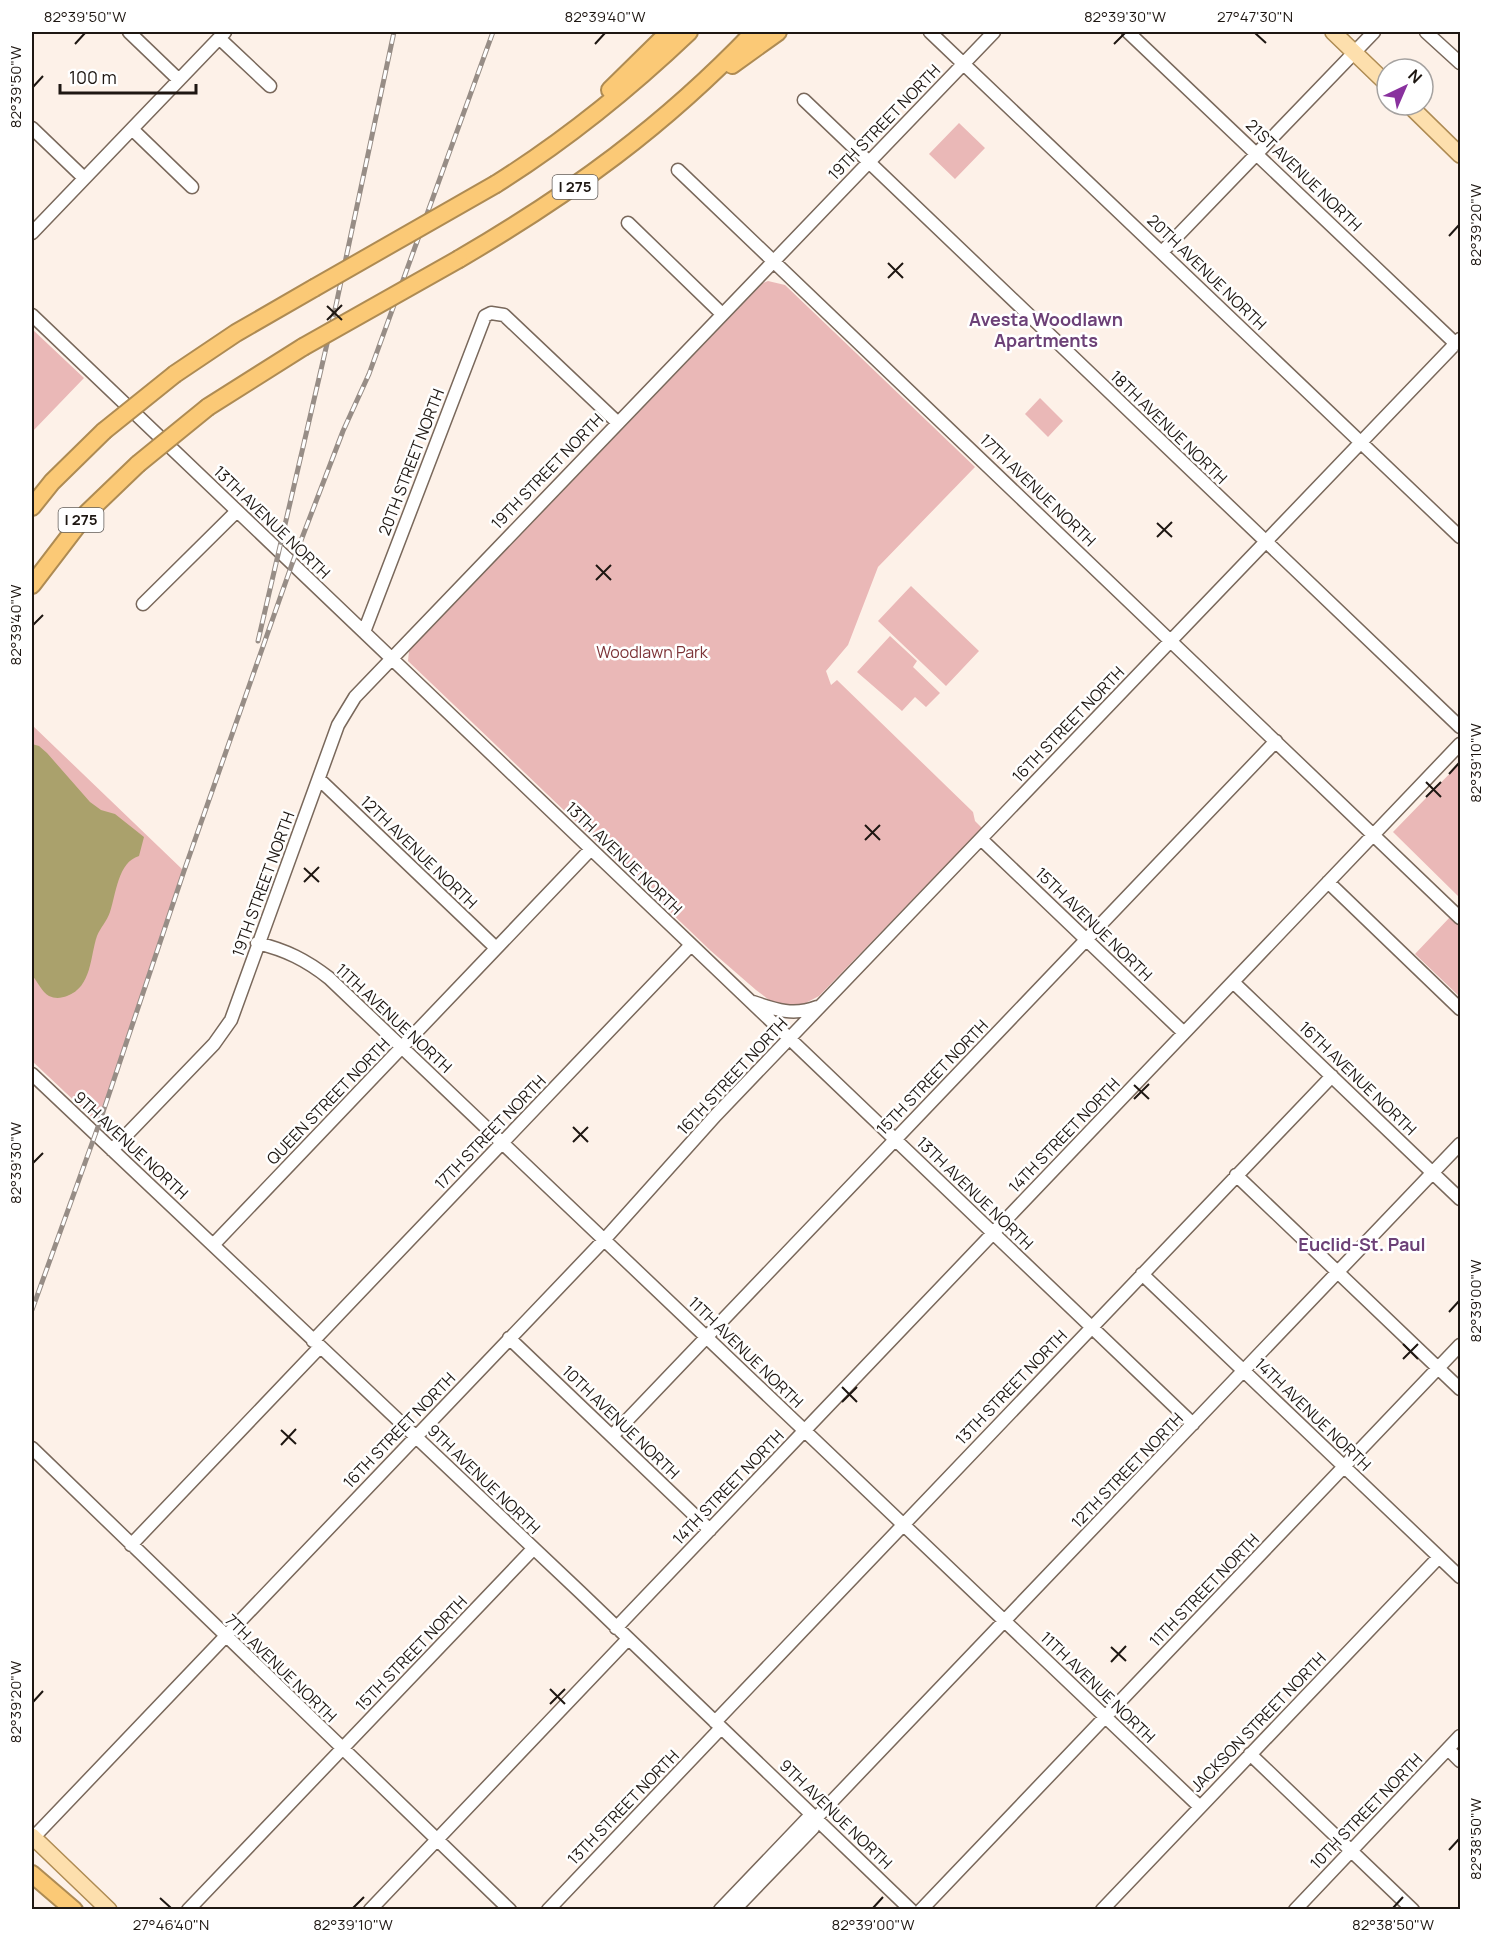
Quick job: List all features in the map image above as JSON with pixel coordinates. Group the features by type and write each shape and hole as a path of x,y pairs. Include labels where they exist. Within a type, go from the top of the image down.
{"highway":[{"path":"532,161 669,32"},
{"name":"I 275","path":"32,507 52,482 104,431 175,374 236,333 532,161 605,108 689,32"},
{"name":"I 275","path":"32,585 87,513 138,464 208,407 303,347 459,259 597,172 680,102 754,32"},
{"path":"680,102 778,32"},
{"path":"32,1874 74,1910"}],"main road":[{"path":"1331,32 1375,72"},
{"path":"1422,117 1461,154"},
{"path":"32,1837 109,1910"}],"street":[{"path":"129,32 179,80"},
{"name":"20TH AVENUE NORTH","path":"930,32 1461,537"},
{"name":"19TH STREET NORTH","path":"112,1150 214,1044 231,1020 257,943 345,710 391,658 616,422 994,32"},
{"name":"21ST AVENUE NORTH","path":"1128,32 1458,341"},
{"path":"1162,252 1374,32"},
{"path":"1426,32 1461,63"},
{"path":"32,233 222,35 270,86"},
{"name":"18TH AVENUE NORTH","path":"804,100 867,163 1461,727"},
{"path":"32,128 84,178"},
{"path":"132,129 192,187"},
{"name":"17TH AVENUE NORTH","path":"678,170 1461,918"},
{"path":"628,223 721,313"},
{"name":"20TH STREET NORTH","path":"364,632 481,324 491,313 498,312 504,315 616,422"},
{"name":"13TH AVENUE NORTH","path":"32,315 1193,1424"},
{"name":"16TH STREET NORTH","path":"32,1837 604,1240 821,1005 1458,341"},
{"path":"143,604 237,511"},
{"name":"15TH STREET NORTH","path":"612,1436 1276,741"},
{"name":"14TH STREET NORTH","path":"616,1628 1461,744"},
{"name":"12TH AVENUE NORTH","path":"319,779 496,948"},
{"name":"15TH AVENUE NORTH","path":"981,839 1184,1033"},
{"name":"QUEEN STREET NORTH","path":"213,1245 591,849"},
{"path":"1328,882 1461,1009"},
{"name":"11TH AVENUE NORTH","path":"257,943 285,949 312,965 1200,1807"},
{"name":"17TH STREET NORTH","path":"131,1545 502,1143 691,945"},
{"name":"16TH AVENUE NORTH","path":"1233,982 1461,1199"},
{"path":"750,1001 785,1012 802,1012 821,1005"},
{"name":"9TH AVENUE NORTH","path":"32,1074 416,1436 911,1910"},
{"name":"13TH STREET NORTH","path":"548,1910 903,1524 1332,1076"},
{"name":"12TH STREET NORTH","path":"735,1910 813,1828 816,1818 1461,1144"},
{"path":"1236,1175 1461,1389"},
{"name":"14TH AVENUE NORTH","path":"1143,1274 1461,1577"},
{"name":"10TH AVENUE NORTH","path":"510,1338 710,1530"},
{"name":"11TH STREET NORTH","path":"921,1910 1461,1345"},
{"name":"7TH AVENUE NORTH","path":"32,1448 510,1910"},
{"name":"15TH STREET NORTH","path":"188,1910 533,1549"},
{"name":"JACKSON STREET NORTH","path":"1110,1907 1200,1807 1439,1557"},
{"path":"370,1910 628,1639"},
{"name":"10TH STREET NORTH","path":"1294,1910 1461,1736"},
{"path":"1448,1749 1461,1761"},
{"path":"1250,1754 1413,1910"},
{"name":"12TH STREET NORTH","path":"720,1910 806,1820 816,1818"}],"green space":[{"path":"959,123 985,148 955,179 929,154"},
{"name":"Woodlawn Park","path":"768,281 785,285 975,467 878,567 848,645 826,671 831,685 837,680 973,812 975,821 982,828 819,996 798,1007 773,1003 711,951 408,661 409,651 763,283"},
{"path":"32,329 84,378 32,432"},
{"path":"1040,398 1063,421 1048,437 1025,414"},
{"path":"911,586 979,651 946,686 878,621"},
{"path":"890,636 917,661 913,667 940,693 926,707 915,697 902,711 857,672"},
{"path":"32,725 184,871 99,1124 32,1061"},
{"path":"1460,763 1460,898 1393,832"},
{"path":"1451,916 1460,926 1460,997 1415,954"}],"shaded area":[{"path":"32,744 39,746 47,753 90,802 101,810 115,814 144,837 139,856 126,865 119,879 110,912 97,936 86,978 75,992 61,998 54,998 46,994 32,975"}],"railway":[{"path":"258,641 336,305 394,32"},
{"path":"32,1310 99,1124 184,871 292,564 343,431 369,374 493,32"}],"district":[{"name":"Avesta Woodlawn Apartments","path":"1046,330"},
{"name":"Euclid-St. Paul","path":"1362,1245"}]}
